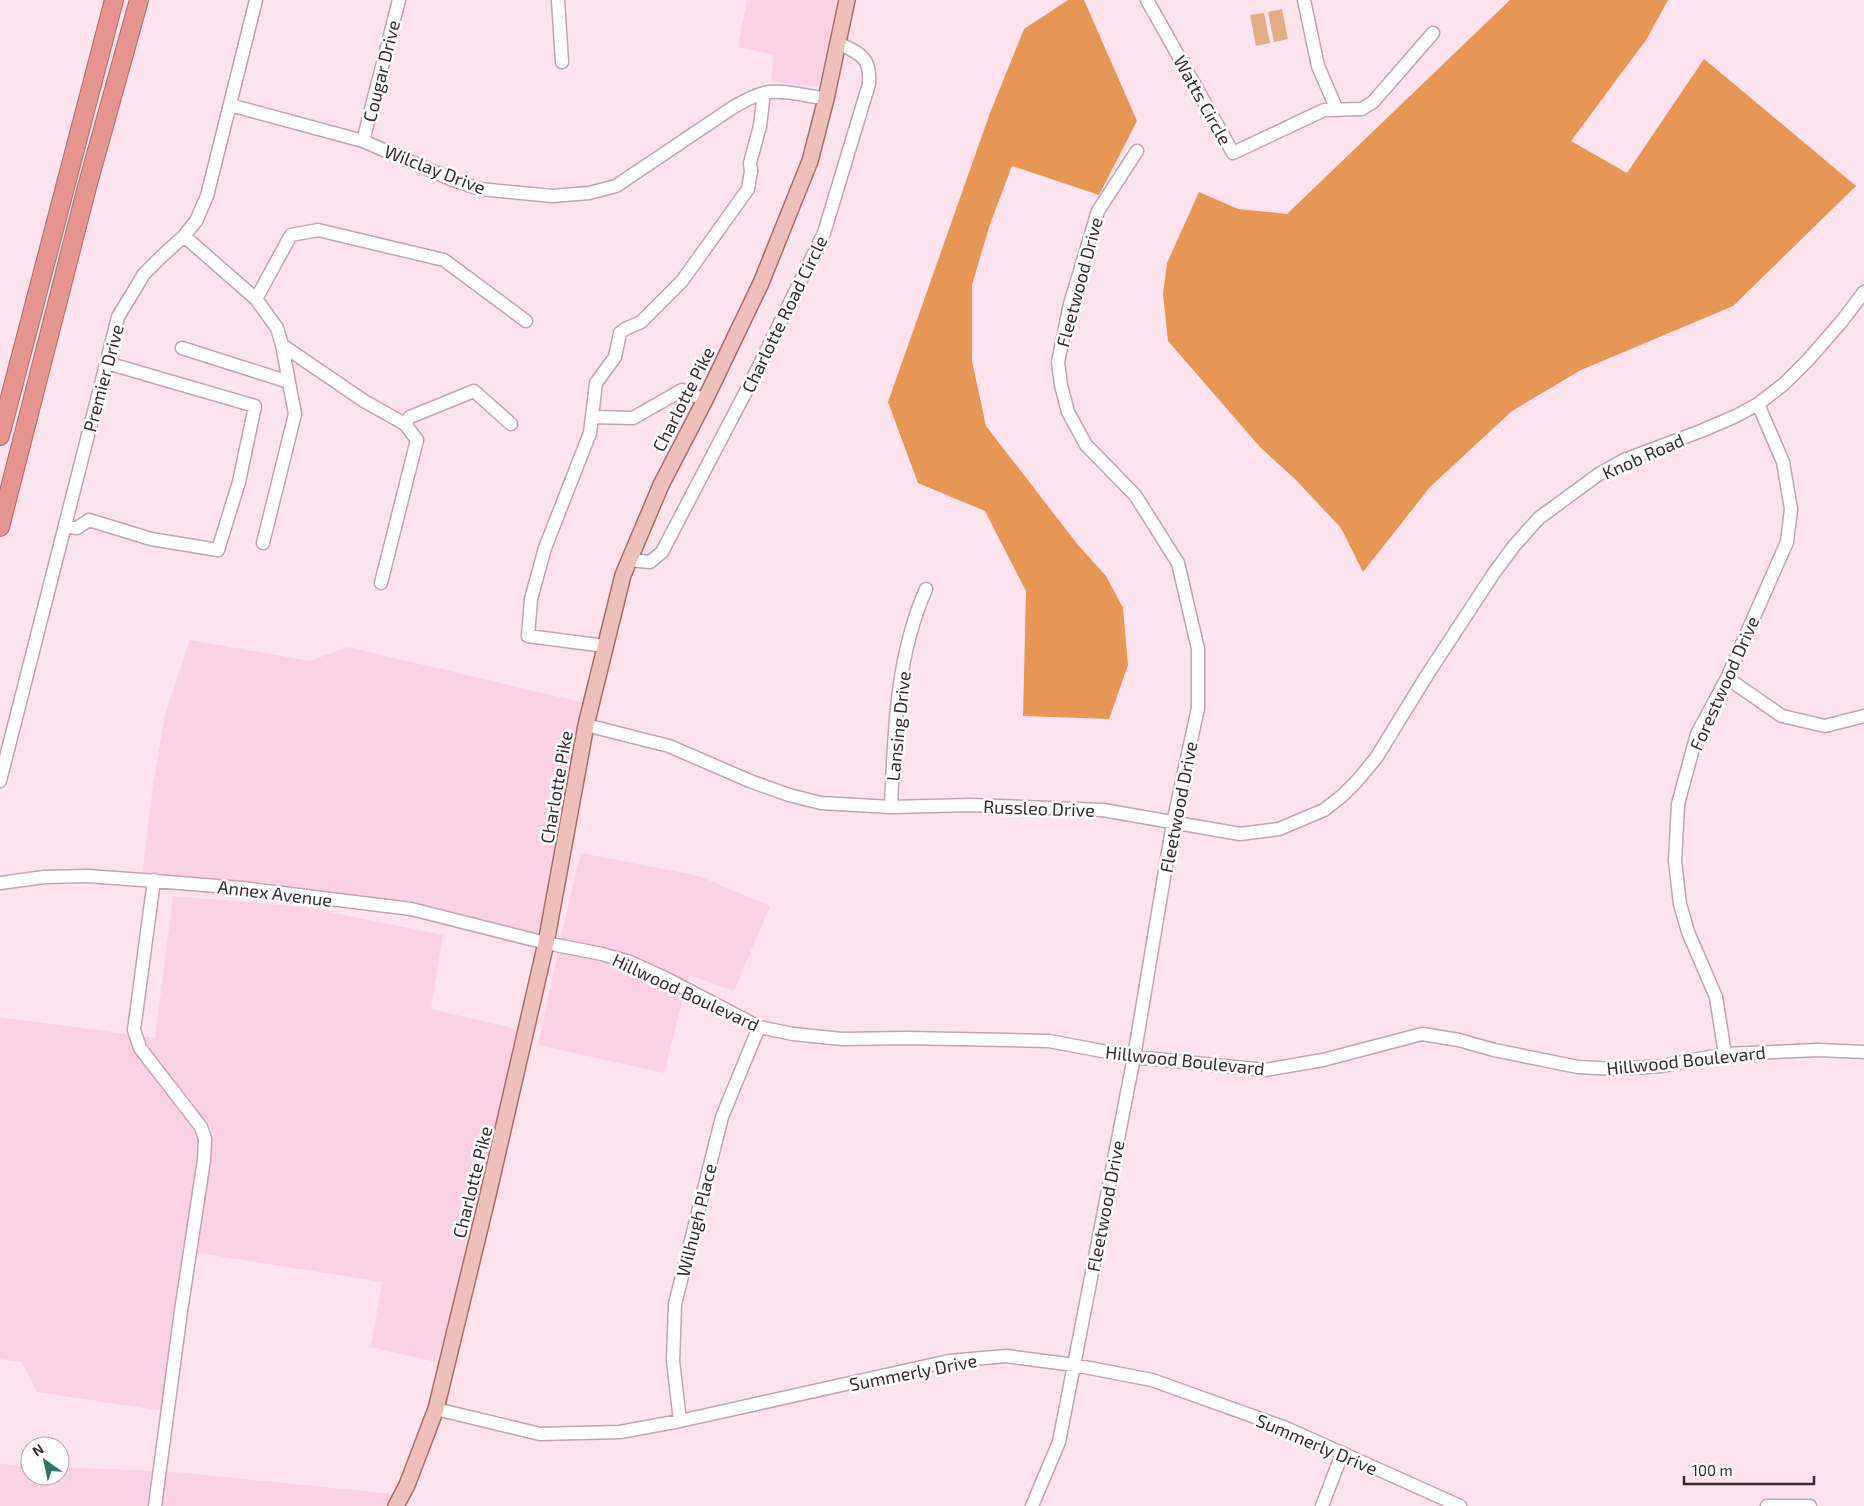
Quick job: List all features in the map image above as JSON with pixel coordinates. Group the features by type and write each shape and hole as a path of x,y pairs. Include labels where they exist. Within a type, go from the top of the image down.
{"highway":[{"path":"0,436 114,0"},
{"path":"0,527 87,187 139,0"}],"main road":[{"name":"Charlotte Pike","path":"396,1506 407,1485 436,1409 488,1196 546,943 586,726 622,575 661,486 761,283 807,170 826,99 847,0"}],"street":[{"name":"Premier Drive","path":"0,781 118,317 144,274 184,236 196,221 207,196 256,0"},
{"name":"Cougar Drive","path":"363,141 399,0"},
{"path":"558,0 562,62"},
{"name":"Watts Circle","path":"1147,0 1233,154 1324,110 1362,108 1373,102 1433,33"},
{"path":"1304,0 1318,66 1336,110"},
{"name":"Charlotte Road Circle","path":"629,560 650,562 662,552 754,376 824,233 869,84 870,69 863,55 838,43"},
{"name":"Wilclay Drive","path":"230,105 363,141 453,180 480,189 552,196 589,193 616,186 749,98 764,93 776,92 826,99"},
{"path":"605,646 528,636 531,599 545,548 590,432 596,383 615,357 620,333 641,322 682,281 748,188 751,171 750,163 760,126 764,93"},
{"name":"Fleetwood Drive","path":"1032,1506 1059,1442 1134,1057 1173,823 1198,708 1198,649 1178,563 1135,495 1086,445 1068,412 1061,385 1058,362 1072,297 1098,211 1136,151"},
{"path":"256,299 292,235 318,230 444,260 526,320"},
{"path":"184,236 256,299 277,328 282,345 295,414 263,544"},
{"name":"Knob Road","path":"1429,672 1494,573 1514,546 1539,518 1599,474 1624,460 1710,428 1758,404 1784,384 1808,360 1842,322 1864,292"},
{"path":"282,345 364,401 405,424 416,440 380,583"},
{"path":"182,348 289,382"},
{"path":"65,526 77,528 89,520 151,539 218,550 239,482 255,406 107,363"},
{"path":"405,424 410,417 474,390 511,424"},
{"path":"592,417 633,418 682,390 705,400"},
{"name":"Forestwood Drive","path":"1725,1054 1716,997 1688,932 1680,904 1674,861 1678,804 1697,734 1727,678 1788,542 1791,509 1783,462 1758,404"},
{"name":"Lansing Drive","path":"891,807 894,723 903,666 926,589"},
{"name":"Russleo Drive","path":"586,726 669,746 750,781 789,795 821,803 891,807 970,805 1103,810 1240,834 1279,829 1324,810 1342,796 1376,758 1429,672"},
{"path":"1727,678 1782,716 1825,726 1864,716"},
{"name":"Annex Avenue","path":"0,883 44,877 88,876 242,888 411,910 546,943"},
{"path":"154,880 134,1030 140,1048 197,1120 205,1139 204,1160 181,1311 155,1506"},
{"name":"Hillwood Boulevard","path":"546,943 602,954 630,962 667,979 758,1027 793,1034 842,1039 907,1038 1049,1041 1134,1057 1265,1070 1323,1060 1422,1034 1459,1040 1500,1052 1589,1068 1615,1069 1662,1066 1725,1054 1788,1050 1864,1052"},
{"name":"Wilhugh Place","path":"680,1421 673,1362 675,1304 722,1117 758,1027"},
{"name":"Summerly Drive","path":"436,1409 540,1434 620,1432 680,1421 949,1361 1006,1356 1074,1365 1152,1380 1286,1428 1460,1506"},
{"path":"1322,1506 1342,1454"},
{"path":"1767,1506 1810,1506"}],"shaded area":[{"path":"747,0 837,0 819,87 771,81 774,55 738,47"},
{"path":"1068,0 1084,0 1137,121 1099,195 1012,166 990,224 972,285 972,361 986,426 1078,545 1106,576 1123,608 1128,665 1109,719 1023,716 1026,591 985,511 918,483 888,402 990,113 1024,29"},
{"path":"1510,0 1668,0 1646,40 1571,141 1627,173 1704,59 1856,186 1733,306 1581,370 1512,411 1430,487 1363,572 1341,528 1296,480 1260,447 1168,341 1163,294 1167,263 1199,192 1238,209 1287,214"},
{"path":"1282,9 1288,39 1274,42 1268,12"},
{"path":"1264,13 1270,43 1256,46 1250,15"},
{"path":"190,640 310,661 347,647 585,703 540,935 431,909 142,875 153,785 165,715"},
{"path":"581,853 699,876 770,906 734,991 689,975 664,1073 538,1045"},
{"path":"173,896 304,907 443,935 431,1009 516,1029 462,1282 436,1362 371,1347 382,1282 199,1253 184,1254 164,1411 37,1392 22,1362 0,1359 0,1017 155,1038"},
{"path":"0,1464 20,1465 20,1486 70,1486 70,1467 175,1472 394,1494 389,1506 0,1506"}]}
